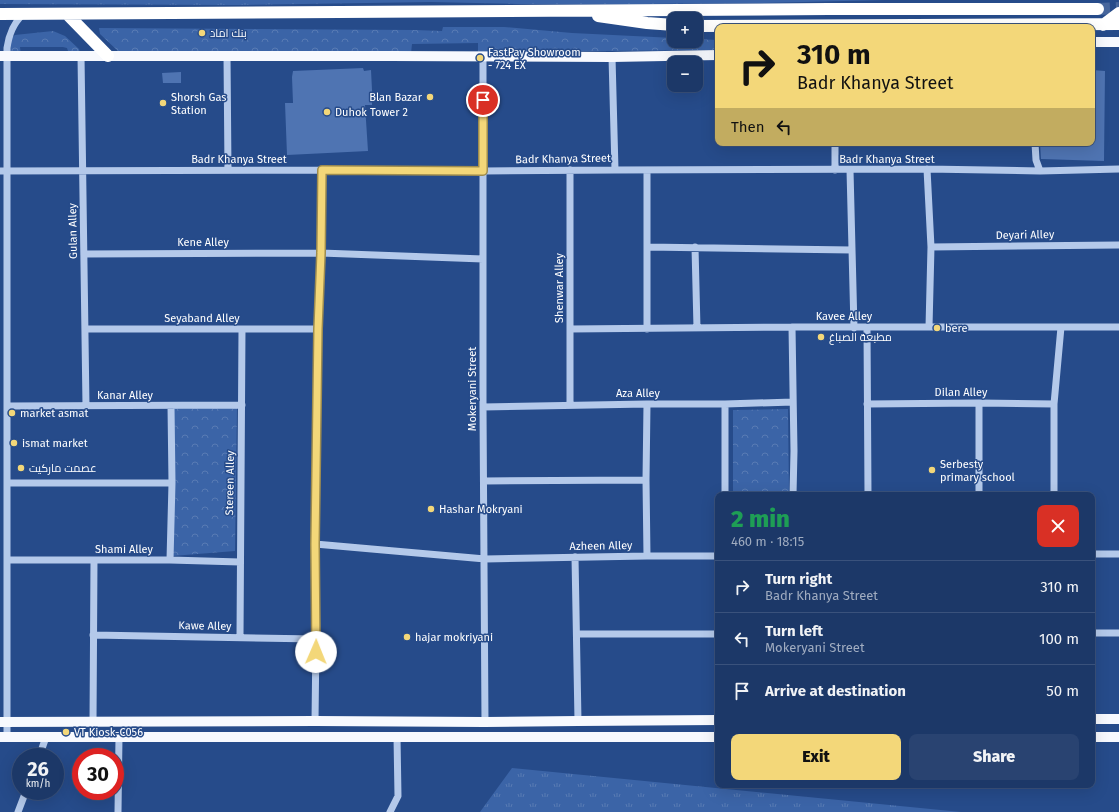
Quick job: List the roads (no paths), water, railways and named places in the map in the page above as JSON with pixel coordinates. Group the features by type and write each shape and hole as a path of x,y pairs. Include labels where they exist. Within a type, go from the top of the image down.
{"highway":[{"path":"0,14 829,8 1098,9"},
{"path":"560,10 647,23 667,24"},
{"path":"1104,25 1119,13"},
{"path":"67,14 108,56"},
{"path":"1095,25 1119,24"},
{"path":"703,26 715,26"}],"main road":[{"path":"1095,42 1119,42"},
{"path":"4,56 612,57 715,55"},
{"path":"1095,720 1119,719"},
{"path":"4,722 485,722 715,720"},
{"path":"4,737 715,737"},
{"path":"1095,737 1119,737"}],"street":[{"path":"4,737 7,560 7,406 4,56 13,26 23,14"},
{"name":"Gulan Alley","path":"81,56 86,406"},
{"path":"227,56 228,170"},
{"name":"Mokeryani Street","path":"483,56 485,722"},
{"path":"612,57 614,170"},
{"path":"835,146 835,170"},
{"path":"1035,146 1036,160 1040,171"},
{"path":"927,169 931,247 929,327"},
{"name":"Badr Khanya Street","path":"4,171 927,169 1040,171 1119,169"},
{"path":"315,721 315,544 322,170"},
{"name":"Shenwar Alley","path":"570,170 570,405"},
{"path":"647,170 648,329"},
{"path":"850,170 854,328"},
{"name":"Deyari Alley","path":"931,247 1119,245"},
{"path":"647,247 852,250"},
{"path":"695,247 697,328"},
{"name":"Kene Alley","path":"84,254 321,253 483,259"},
{"path":"792,327 793,492"},
{"path":"1054,492 1054,404 1061,327"},
{"name":"Kavee Alley","path":"570,329 1119,327"},
{"name":"Seyaband Alley","path":"85,328 318,329"},
{"path":"867,328 868,492"},
{"name":"Stereen Alley","path":"240,637 242,329"},
{"name":"Aza Alley","path":"483,407 793,402"},
{"path":"979,403 979,492"},
{"path":"647,404 646,480 648,556"},
{"path":"725,404 725,492"},
{"name":"Dilan Alley","path":"867,404 1054,404"},
{"name":"Kanar Alley","path":"7,406 242,405"},
{"path":"170,560 172,483 171,406"},
{"path":"484,481 646,480"},
{"path":"7,483 172,483"},
{"name":"Azheen Alley","path":"315,544 484,559 715,556"},
{"path":"1095,554 1119,554"},
{"path":"575,557 578,721"},
{"name":"Shami Alley","path":"7,560 170,560 240,562"},
{"path":"93,722 94,560"},
{"path":"1095,633 1119,633"},
{"path":"576,634 715,634"},
{"name":"Kawe Alley","path":"94,635 316,639"},
{"path":"42,748 46,737"},
{"path":"118,812 119,737"},
{"path":"390,812 398,796 397,737"},
{"path":"18,812 23,800"}],"tunnel":[{"path":"1098,9 1119,8"}],"place":[{"name":"بنك اماد","path":"202,33"},
{"name":"FastPay Showroom - 724 EX","path":"480,58"},
{"name":"Blan Bazar","path":"430,97"},
{"name":"Shorsh Gas Station","path":"163,103"},
{"name":"Duhok Tower 2","path":"327,112"},
{"name":"bere","path":"937,328"},
{"name":"مطبعة الصباغ","path":"821,337"},
{"name":"market asmat","path":"12,413"},
{"name":"ismat market","path":"14,443"},
{"name":"عصمت ماركيت","path":"21,468"},
{"name":"Serbesty primary school","path":"932,470"},
{"name":"Hashar Mokryani","path":"431,509"},
{"name":"hajar mokriyani","path":"407,637"},
{"name":"VT Kiosk-C056","path":"66,732"}]}
